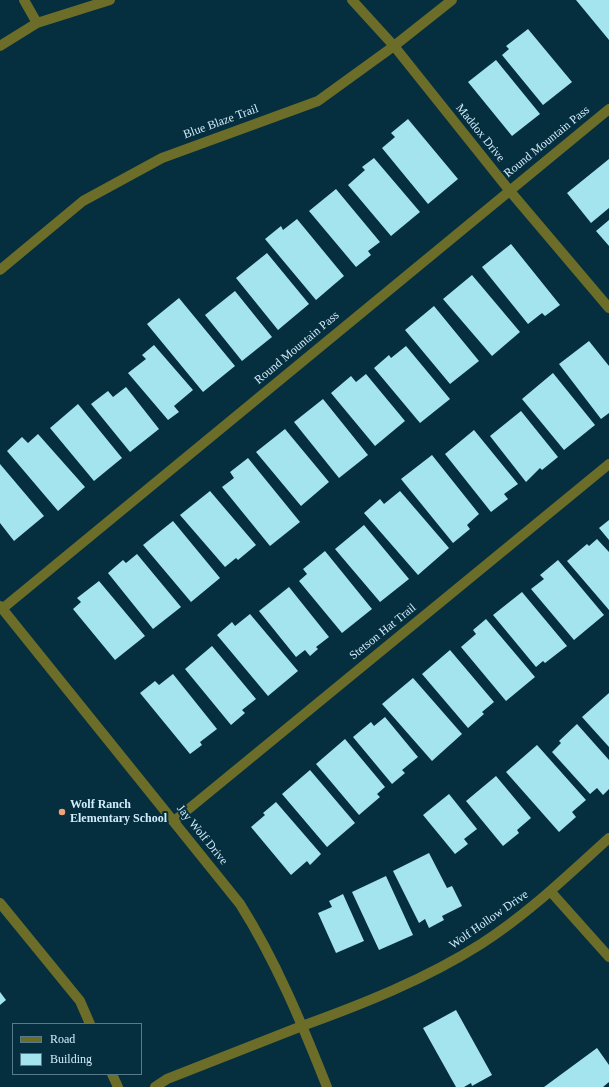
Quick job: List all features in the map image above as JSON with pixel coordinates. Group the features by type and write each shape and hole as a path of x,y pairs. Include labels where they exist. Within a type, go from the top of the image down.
{"street":[{"path":"24,0 37,23"},
{"path":"0,46 37,23 110,0"},
{"name":"Maddox Drive","path":"352,0 394,46 509,190 609,308"},
{"name":"Blue Blaze Trail","path":"0,270 83,201 162,158 318,101 394,46 452,0"},
{"name":"Round Mountain Pass","path":"1,609 609,109"},
{"name":"Stetson Hat Trail","path":"174,821 609,464"},
{"name":"Jay Wolf Drive","path":"1,609 226,884 247,914 267,949 302,1026 327,1087"},
{"name":"Wolf Hollow Drive","path":"155,1087 182,1073 302,1026 416,979 450,963 482,943 551,892 609,838"},
{"path":"551,892 609,957"},
{"path":"0,903 80,1001 90,1023"},
{"path":"112,1075 118,1087"}],"building":[{"path":"576,0 609,0 609,40"},
{"path":"528,29 572,82 543,105 502,55 509,49 506,46"},
{"path":"496,60 540,114 512,136 468,82"},
{"path":"408,119 458,179 428,204 382,148 395,137 391,133"},
{"path":"374,158 420,212 391,236 348,185 365,170 362,167"},
{"path":"609,159 609,208 591,223 567,193"},
{"path":"336,189 380,242 368,251 371,255 356,267 309,211"},
{"path":"297,219 344,276 316,300 265,239 281,226 283,230"},
{"path":"609,220 609,246 596,231"},
{"path":"511,244 560,305 545,316 542,313 528,324 482,267"},
{"path":"267,253 309,304 278,330 236,278"},
{"path":"472,275 520,332 492,356 443,299"},
{"path":"235,291 272,337 242,361 205,315"},
{"path":"179,298 235,366 203,392 147,324"},
{"path":"434,306 479,361 450,384 405,330"},
{"path":"589,341 609,366 609,413 601,419 559,364"},
{"path":"154,345 193,390 174,406 179,412 168,420 128,373 146,359 142,355"},
{"path":"406,346 450,399 420,423 374,368 389,355 391,358"},
{"path":"553,373 595,425 564,450 522,399"},
{"path":"366,374 405,421 375,446 331,393 351,376 356,382"},
{"path":"126,387 159,429 130,452 91,404 108,391 113,397"},
{"path":"323,399 368,455 339,478 294,422"},
{"path":"78,404 122,458 94,481 50,428"},
{"path":"521,411 558,457 542,470 540,468 526,482 490,436"},
{"path":"285,429 329,482 301,506 256,452"},
{"path":"474,430 518,484 504,494 508,499 491,512 445,454"},
{"path":"38,434 85,487 58,511 7,451 22,437 28,443"},
{"path":"432,455 479,514 467,525 470,529 453,543 401,479"},
{"path":"248,458 300,522 270,546 222,487 234,478 230,472"},
{"path":"0,464 44,516 14,541 0,523"},
{"path":"210,491 256,545 238,560 236,558 225,567 180,515"},
{"path":"400,491 449,548 418,575 364,513 380,499 384,504"},
{"path":"609,520 609,540 599,528"},
{"path":"173,521 220,578 191,602 143,545"},
{"path":"364,525 409,579 380,602 335,549"},
{"path":"597,539 609,552 609,610 567,561 587,544 589,546"},
{"path":"325,551 372,609 342,633 299,581 307,574 303,569"},
{"path":"137,554 181,607 153,629 108,573 123,560 126,563"},
{"path":"558,560 604,615 574,640 531,589 544,579 540,575"},
{"path":"99,581 145,636 115,660 73,609 81,602 77,598"},
{"path":"289,587 329,637 316,647 318,649 310,656 305,650 296,657 259,611"},
{"path":"522,592 567,646 545,663 543,661 536,667 493,615"},
{"path":"250,614 298,671 268,696 217,635 232,622 235,626"},
{"path":"486,619 535,677 506,701 461,647 476,634 473,630"},
{"path":"212,646 256,699 242,710 245,713 231,725 185,669"},
{"path":"450,650 494,702 482,712 484,714 468,728 422,674"},
{"path":"173,674 217,729 200,742 202,745 190,754 140,693 155,681 159,685"},
{"path":"413,678 462,734 432,761 382,704"},
{"path":"609,693 609,747 582,717"},
{"path":"385,717 418,757 402,770 405,773 392,784 353,737 371,722 374,726"},
{"path":"577,724 609,760 609,789 603,795 597,788 590,794 552,752 561,743 559,741"},
{"path":"345,739 385,787 377,794 380,797 359,815 316,764"},
{"path":"537,745 586,800 572,812 576,817 559,832 506,772"},
{"path":"310,770 355,823 327,847 282,794"},
{"path":"496,776 531,818 517,830 519,833 503,846 466,801"},
{"path":"449,794 477,829 464,839 468,844 455,854 423,815"},
{"path":"276,802 321,854 310,865 307,861 291,875 251,827 265,815 263,813"},
{"path":"429,853 447,888 452,886 462,906 442,916 444,920 429,928 425,919 419,923 393,871"},
{"path":"386,876 413,935 379,950 352,892"},
{"path":"343,894 364,941 336,953 318,913 332,907 329,901"},
{"path":"0,992 6,1000 0,1005"},
{"path":"456,1010 492,1075 472,1086 471,1083 464,1087 456,1087 423,1028"},
{"path":"597,1048 609,1065 609,1082 603,1087 544,1087"}],"place":[{"name":"Wolf Ranch Elementary School","path":"62,812"}]}
